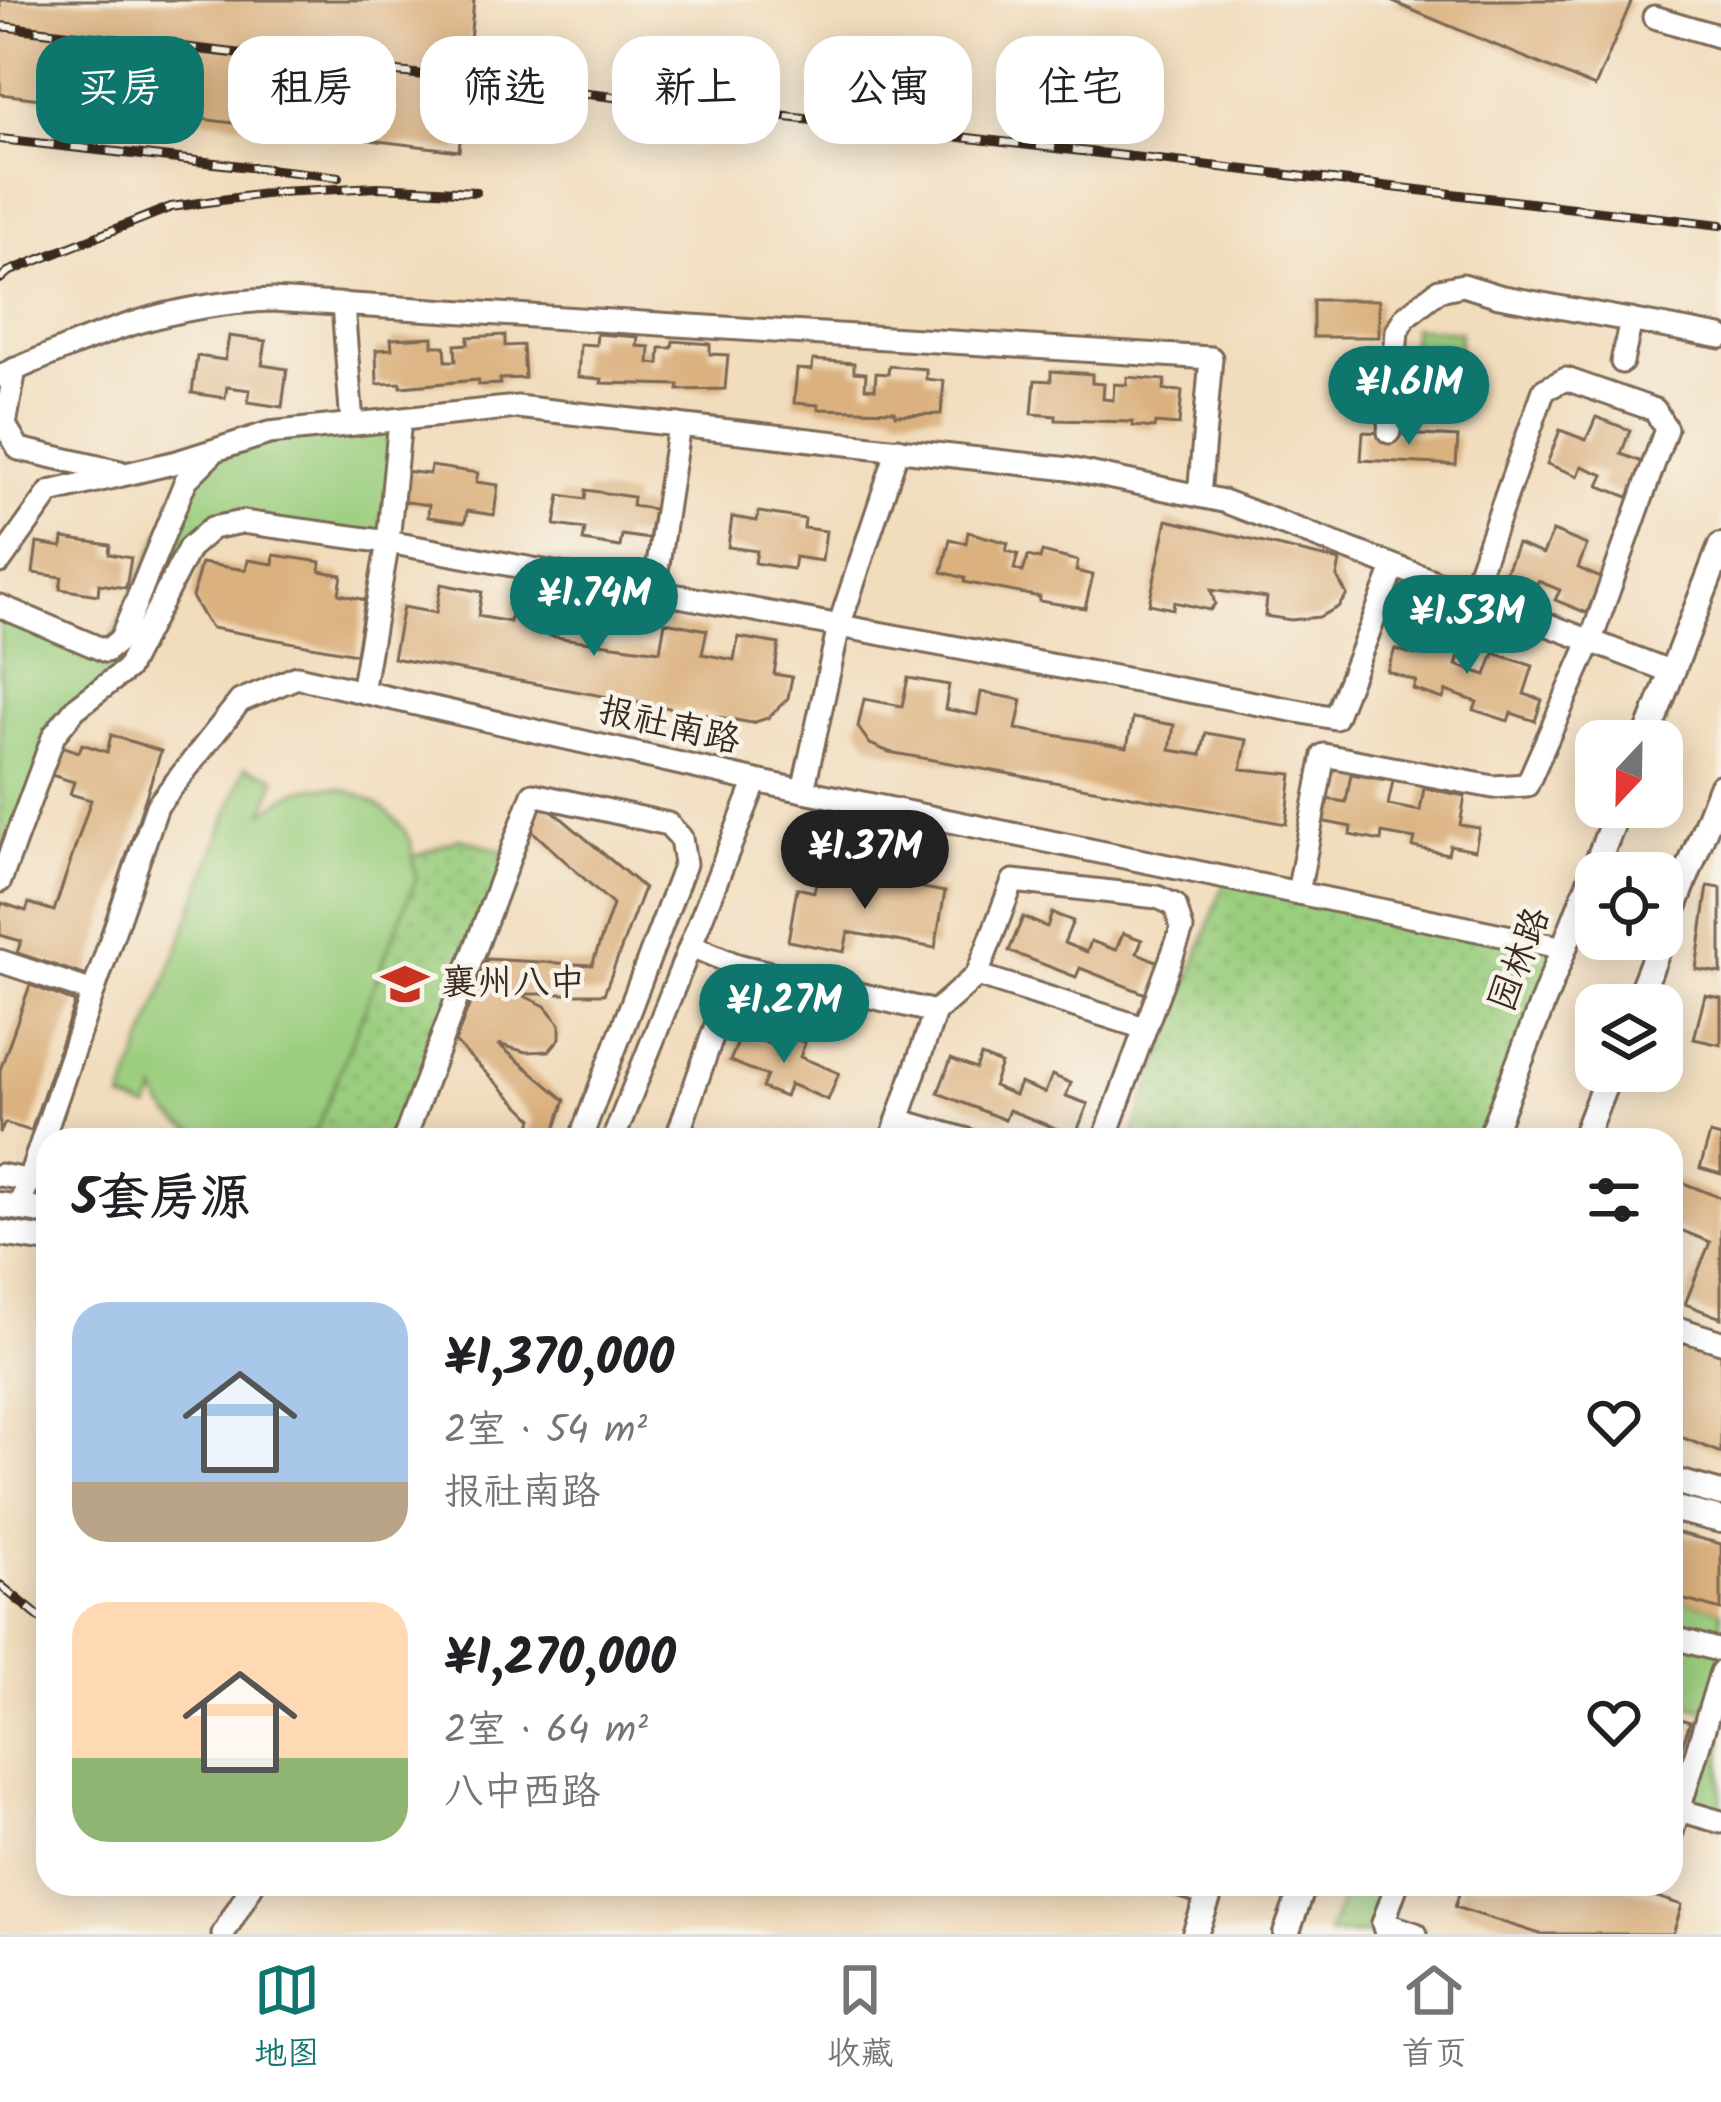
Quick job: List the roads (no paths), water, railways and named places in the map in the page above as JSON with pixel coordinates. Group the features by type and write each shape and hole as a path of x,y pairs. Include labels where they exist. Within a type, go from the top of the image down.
{"main road":[{"path":"1653,720 1721,546"},
{"path":"1683,885 1721,788"},
{"name":"园林路","path":"1494,1128 1611,828"},
{"path":"1588,1128 1602,1092"},
{"path":"0,1233 36,1238"},
{"path":"1683,1483 1721,1494"},
{"path":"1683,1511 1721,1520"},
{"path":"1195,1934 1208,1896"},
{"path":"1286,1934 1300,1896"}],"street":[{"path":"1654,17 1721,38"},
{"path":"1388,432 1397,331 1405,317 1439,290 1462,285 1721,337"},
{"path":"127,474 19,449 4,425 8,373 125,323 216,302 272,300 1211,358 1199,496"},
{"path":"343,304 352,424"},
{"path":"1622,362 1631,320"},
{"path":"1324,755 1492,788 1527,785 1591,640 1666,429 1655,410 1566,379 1544,390 1471,595"},
{"path":"0,562 50,492 268,433 518,407 1069,470 1240,505 1672,672"},
{"path":"362,692 388,542 400,420"},
{"path":"654,591 679,425"},
{"path":"0,606 106,651 121,639 186,480 218,449"},
{"path":"803,791 839,626 898,449"},
{"path":"0,881 54,735 75,710 127,669 189,548 212,529 242,522 388,542 1335,718"},
{"path":"1298,893 1324,755 1394,568"},
{"name":"报社南路","path":"46,1128 157,806 240,701 297,677 803,791 1564,948"},
{"path":"618,1128 757,781"},
{"path":"408,1128 532,794 668,824 682,838 685,864 584,1128"},
{"path":"896,1128 935,1012 977,975 1013,881 1157,897 1175,905 1182,928 1108,1128"},
{"path":"691,946 737,965 935,1012"},
{"path":"0,961 93,992"},
{"path":"680,1128 737,965"},
{"path":"977,975 1144,1028"},
{"path":"613,1052 644,1063"},
{"name":"报社南路","path":"9,1206 28,1180 36,1157"},
{"path":"0,1175 28,1180"},
{"path":"1683,1330 1721,1342"},
{"path":"1683,1640 1721,1651"},
{"path":"1683,1784 1721,1672"},
{"path":"1683,1810 1721,1822"},
{"path":"223,1934 246,1896"},
{"path":"1394,1896 1385,1929 1416,1934"}],"railway":[{"path":"0,26 1721,225"},
{"path":"0,139 339,177"},
{"path":"0,279 171,207 279,192 378,187 476,192"},
{"path":"0,1585 36,1614"}],"place":[{"name":"襄州八中","path":"405,984"}]}
